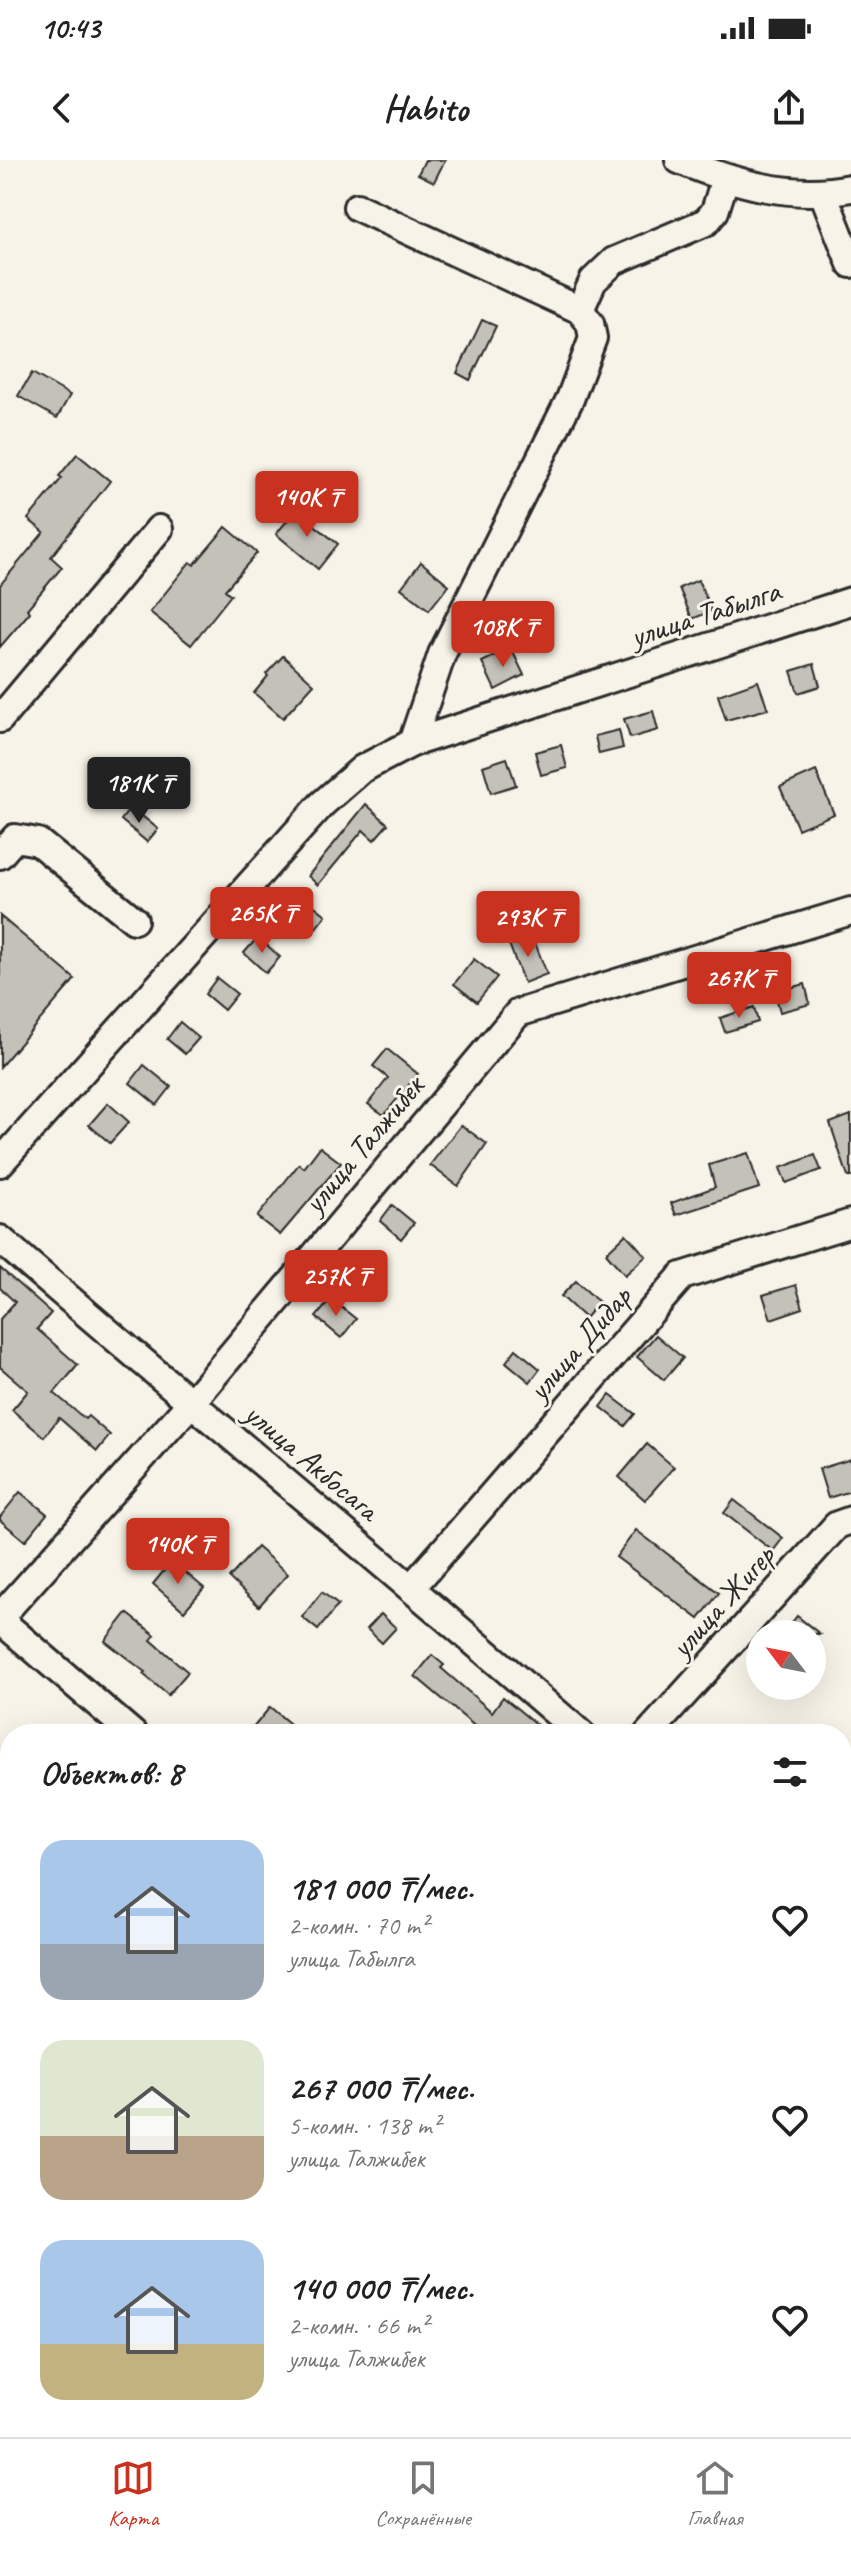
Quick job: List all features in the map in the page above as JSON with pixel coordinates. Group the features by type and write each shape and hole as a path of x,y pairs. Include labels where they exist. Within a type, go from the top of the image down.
{"street":[{"path":"679,160 725,179 768,189 823,193 851,188"},
{"path":"580,310 593,281 614,261 706,222 715,211 725,179"},
{"path":"823,193 851,264"},
{"path":"357,207 580,310 590,323 593,338 570,399 442,654 412,743"},
{"path":"0,719 159,529"},
{"name":"улица Табылга","path":"0,1163 322,804 362,769 412,743 851,601"},
{"path":"0,855 15,838 38,842 134,920"},
{"name":"улица Талжибек","path":"0,1619 190,1404 518,1013 851,911"},
{"name":"улица Дидар","path":"412,1587 682,1276 851,1223"},
{"name":"улица Акбосага","path":"0,1239 190,1404 412,1587 570,1724"},
{"name":"улица Жигер","path":"657,1724 837,1525 851,1520"},
{"path":"0,1619 121,1724"}],"building":[{"path":"425,160 445,160 434,182 418,174"},
{"path":"482,320 496,326 470,380 457,373"},
{"path":"32,373 70,395 57,418 18,396"},
{"path":"77,454 110,481 51,557 62,567 0,647 0,585 44,532 28,519 62,478 59,476"},
{"path":"296,510 338,544 318,569 276,534"},
{"path":"226,527 257,553 225,590 231,595 191,645 150,612 190,562 194,565"},
{"path":"421,562 449,585 429,610 401,588"},
{"path":"698,580 712,611 692,619 679,588"},
{"path":"511,648 524,675 495,690 482,662"},
{"path":"283,656 314,684 283,718 254,693"},
{"path":"814,664 820,686 798,693 791,671"},
{"path":"758,681 768,709 726,720 718,695"},
{"path":"653,711 658,730 630,738 624,719"},
{"path":"619,730 623,748 599,754 595,736"},
{"path":"561,745 567,768 541,775 535,752"},
{"path":"507,758 516,785 491,793 483,766"},
{"path":"816,771 834,814 798,829 780,787"},
{"path":"366,804 388,824 374,840 363,830 318,885 308,876"},
{"path":"131,807 158,829 147,842 121,820"},
{"path":"294,890 326,915 312,933 280,907"},
{"path":"0,916 75,979 0,1067"},
{"path":"532,935 547,974 524,983 509,944"},
{"path":"258,937 280,957 266,973 244,953"},
{"path":"474,959 497,977 477,1002 454,984"},
{"path":"217,978 237,994 224,1010 205,994"},
{"path":"805,984 810,1004 780,1012 775,992"},
{"path":"754,1007 758,1022 725,1032 720,1018"},
{"path":"180,1022 199,1038 185,1054 167,1039"},
{"path":"387,1049 418,1074 384,1115 368,1104 388,1078 373,1066"},
{"path":"144,1065 171,1087 157,1105 130,1083"},
{"path":"108,1103 129,1122 110,1143 89,1125"},
{"path":"851,1115 851,1177 848,1177 830,1123"},
{"path":"461,1125 487,1144 458,1186 430,1165"},
{"path":"320,1147 341,1163 280,1235 257,1217 299,1164 304,1168"},
{"path":"748,1153 759,1188 676,1215 671,1203 715,1187 709,1165"},
{"path":"815,1155 821,1170 786,1183 780,1168"},
{"path":"392,1205 414,1223 401,1239 380,1221"},
{"path":"626,1234 646,1256 625,1275 606,1253"},
{"path":"352,1253 374,1270 363,1283 341,1265"},
{"path":"0,1268 51,1313 37,1329 78,1365 54,1393 110,1435 97,1451 59,1418 44,1437 12,1410 28,1391 0,1367 0,1319 15,1302 0,1288"},
{"path":"576,1281 599,1302 585,1318 561,1296"},
{"path":"796,1285 803,1308 771,1319 763,1295"},
{"path":"331,1299 356,1319 341,1338 316,1317"},
{"path":"656,1335 683,1358 664,1380 637,1357"},
{"path":"516,1349 540,1369 530,1382 506,1362"},
{"path":"610,1395 635,1414 625,1426 601,1407"},
{"path":"647,1444 674,1467 645,1500 619,1477"},
{"path":"851,1459 851,1491 828,1498 819,1469"},
{"path":"20,1492 47,1514 25,1541 0,1520"},
{"path":"734,1500 783,1538 773,1551 724,1513"},
{"path":"636,1530 719,1593 699,1619 616,1557"},
{"path":"257,1547 288,1574 259,1606 229,1578"},
{"path":"172,1561 204,1588 184,1611 153,1584"},
{"path":"322,1592 338,1605 318,1630 302,1617"},
{"path":"127,1613 155,1635 151,1640 188,1672 168,1695 143,1674 145,1672 105,1641"},
{"path":"381,1614 396,1628 382,1643 367,1629"},
{"path":"432,1655 444,1665 441,1668 492,1712 503,1697 536,1724 472,1724 415,1676"},
{"path":"270,1707 290,1724 256,1724"}]}
